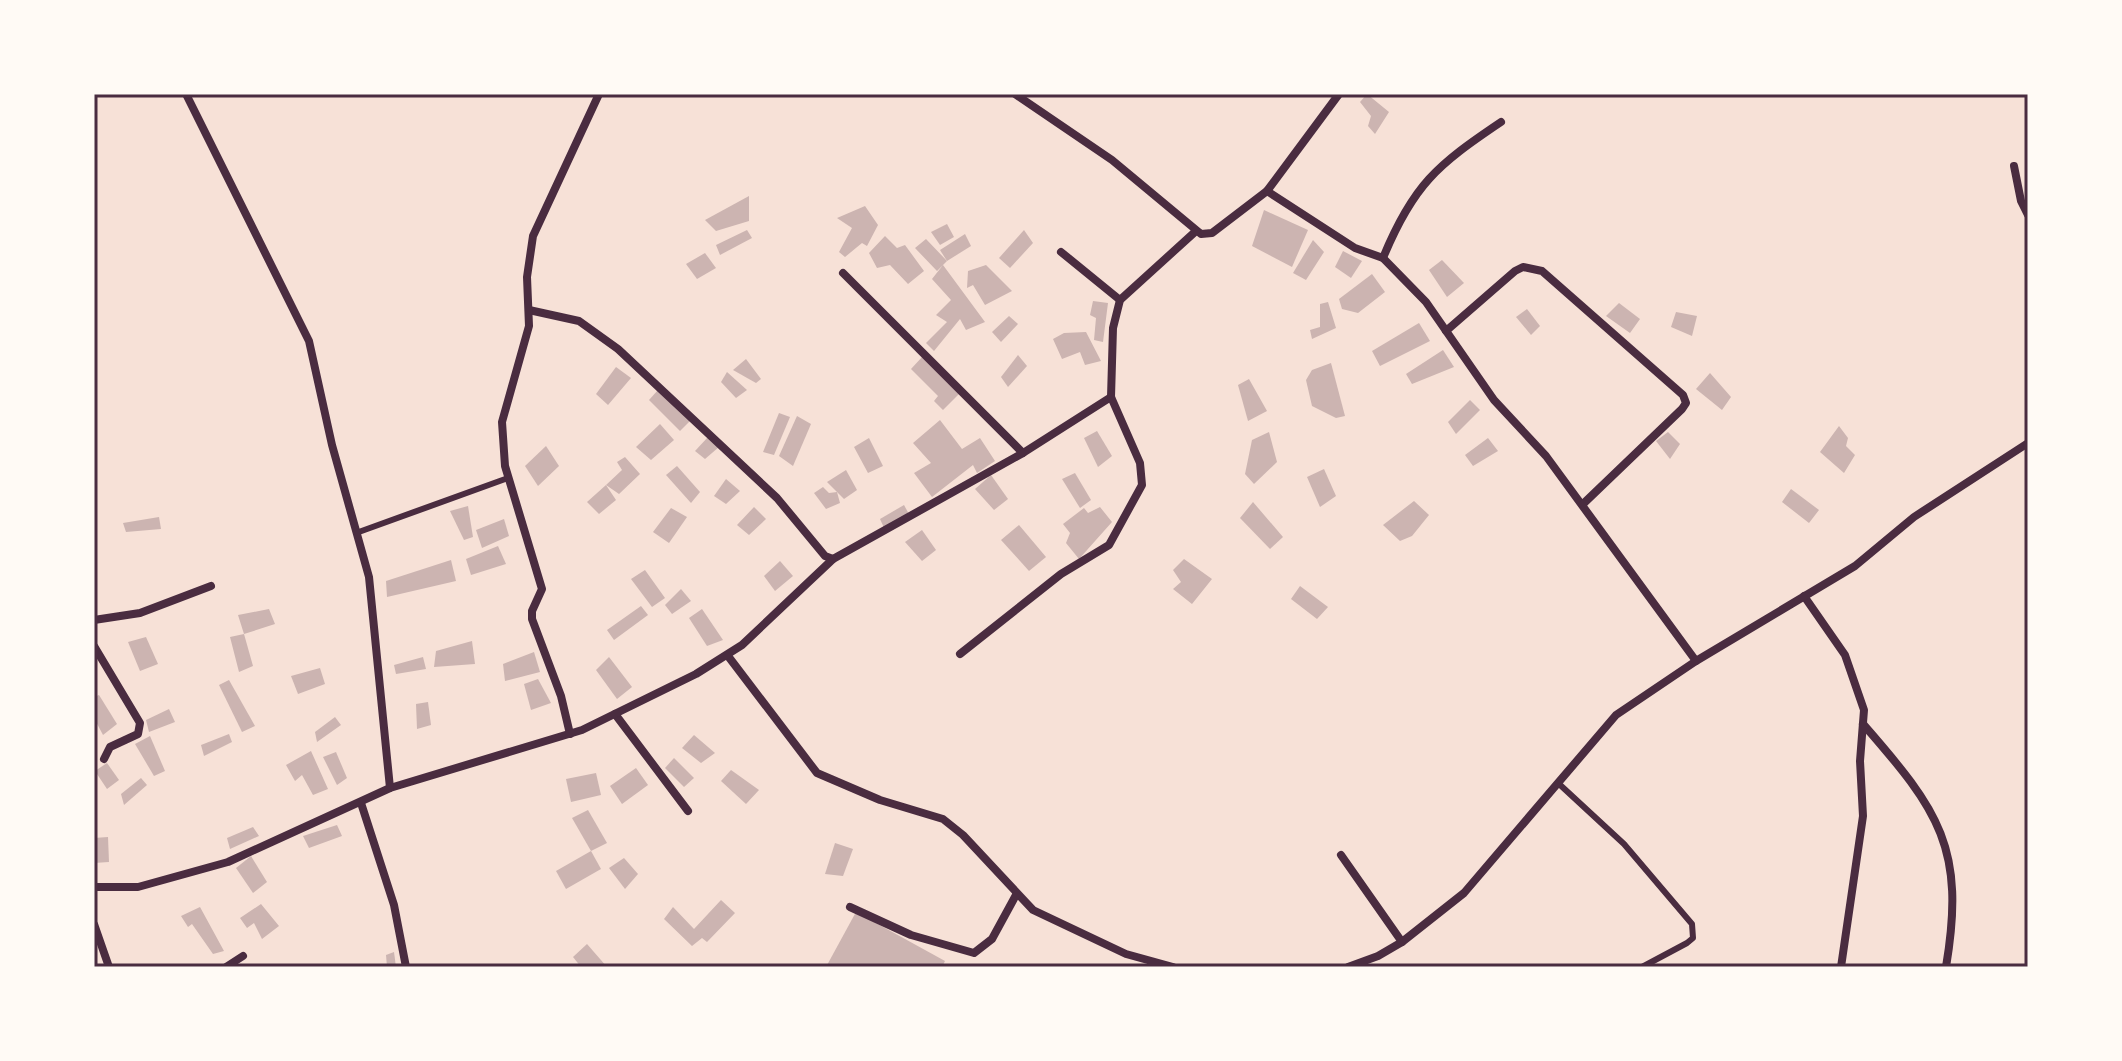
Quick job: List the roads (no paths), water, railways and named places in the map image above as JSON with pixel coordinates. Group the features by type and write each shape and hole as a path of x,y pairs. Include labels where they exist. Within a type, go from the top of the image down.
{"street":[{"path":"186,94 309,341 332,445 369,577 390,788"},
{"path":"570,734 561,696 532,619 532,611 542,589 508,478 503,413 529,326 528,255 533,236 599,94"},
{"path":"1015,94 1112,160 1196,231 1212,233 1267,191 1339,94"},
{"path":"1383,258 1398,222 1420,186 1446,160 1501,122"},
{"path":"2014,166 2021,201 2028,215"},
{"path":"1267,191 1355,248 1383,258 1426,302 1494,400 1546,456 1696,661"},
{"path":"960,654 1061,574 1109,545 1142,485 1140,463 1111,397 1113,328 1120,300 1196,231"},
{"path":"1061,252 1120,300"},
{"path":"1446,331 1515,271 1532,268 1542,271 1683,395 1686,403 1682,409 1583,504"},
{"path":"843,273 1023,453"},
{"path":"529,310 579,321 618,349 777,498 825,556 833,559"},
{"path":"94,887 138,887 228,862 390,788 570,734 615,714 728,656 833,559 1023,453 1111,397"},
{"path":"1348,967 1359,966 1402,942 1464,893 1616,715 1696,661 1855,566 1914,517 2028,443"},
{"path":"94,620 140,613 211,586"},
{"path":"1804,596 1845,655 1864,710 1863,816 1841,967"},
{"path":"94,646 140,723 138,734 110,747 104,759"},
{"path":"728,656 817,773 880,800 943,819 963,835 1016,895 1053,922 1126,954 1173,967"},
{"path":"615,714 688,811"},
{"path":"1863,724 1915,786 1943,834 1952,886 1946,967"},
{"path":"361,803 394,905 406,967"},
{"path":"1341,855 1402,942"},
{"path":"850,907 911,935 974,953 992,939 1016,895"},
{"path":"94,924 109,967"},
{"path":"226,967 243,956"}],"lane":[{"path":"356,533 508,478"},
{"path":"1557,782 1624,844 1692,924 1693,938 1642,967"}]}
